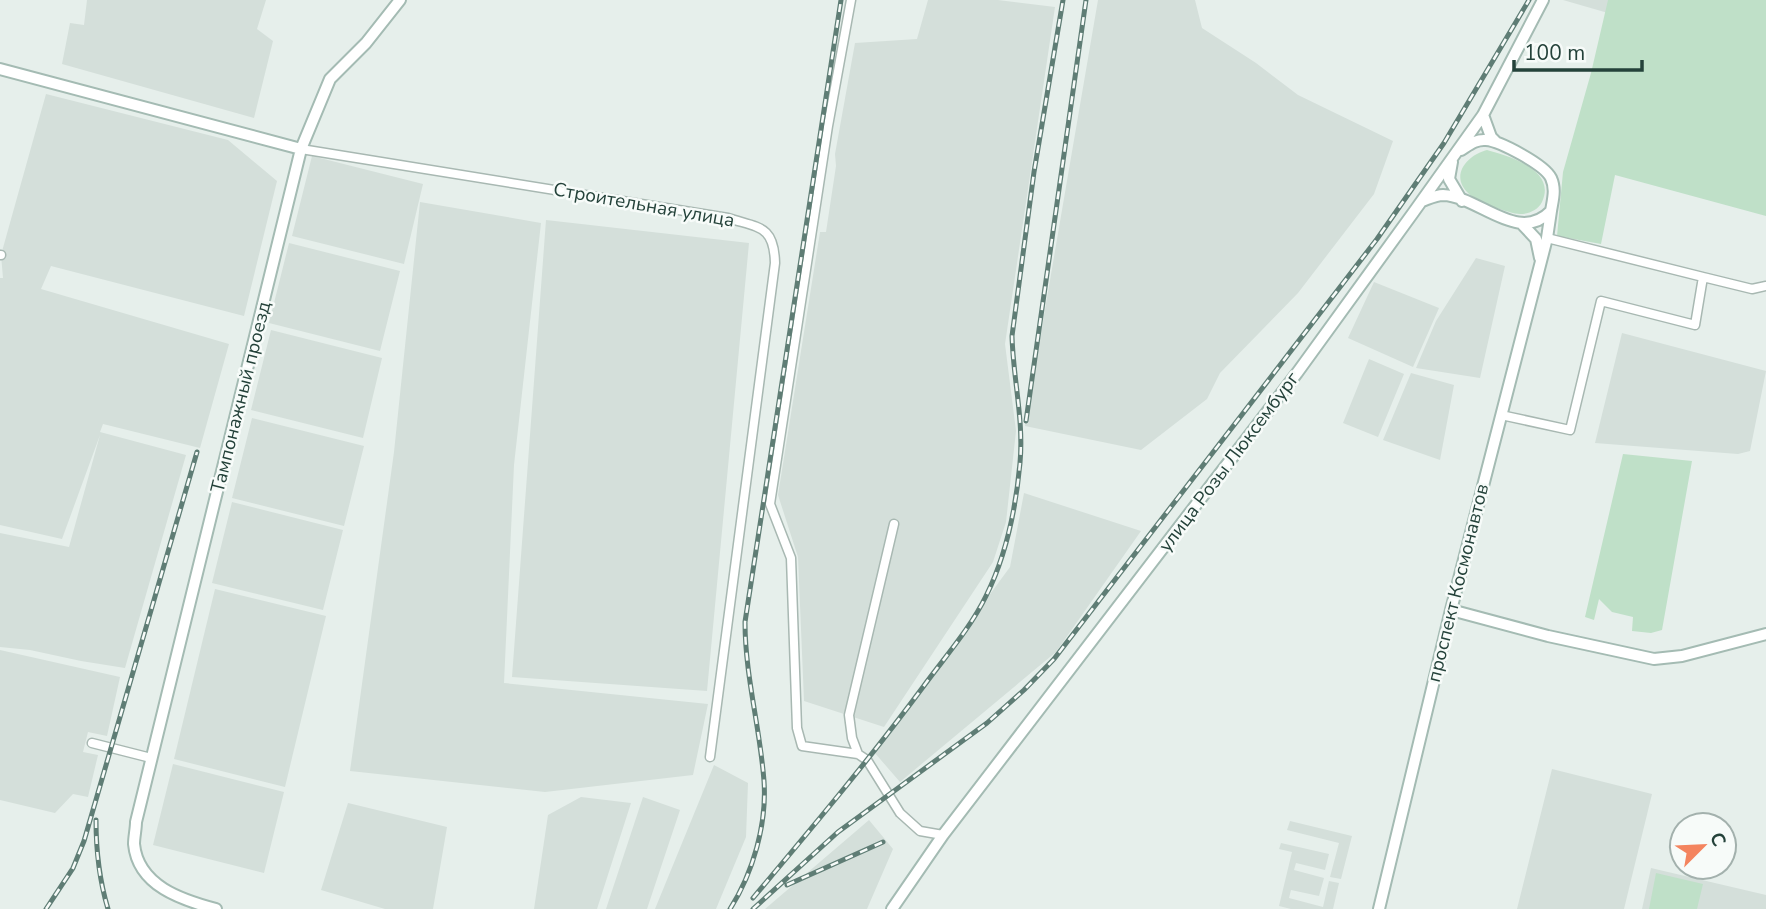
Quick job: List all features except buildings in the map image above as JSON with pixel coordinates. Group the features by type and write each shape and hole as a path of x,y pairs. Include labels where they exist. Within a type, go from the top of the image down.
{"main road":[{"name":"Тампонажный проезд","path":"216,909 180,898 152,881 141,865 134,845 136,822 301,149 330,79 366,43 400,0"},
{"name":"улица Розы Люксембург","path":"892,909 943,835 1297,373 1422,201 1483,114 1543,0"},
{"name":"Строительная улица","path":"0,69 301,149"},
{"path":"1483,114 1495,141 1542,167 1554,189 1551,211 1541,219 1522,224"},
{"path":"1462,201 1449,179 1454,155 1478,140 1495,141"},
{"path":"1422,201 1444,195 1522,224 1535,239 1541,258"},
{"name":"проспект Космонавтов","path":"1379,909 1451,610 1548,238 1551,211"},
{"path":"1451,610 1548,636 1654,659 1682,656 1766,634"}],"street":[{"path":"851,0 828,126 771,503 792,558 797,728 802,746 858,754 867,760 900,813 920,831 943,835"},
{"name":"Строительная улица","path":"301,149 727,218 764,229 775,243 775,263 710,757"},
{"path":"1548,238 1752,289 1766,286"},
{"path":"1501,415 1570,430 1601,301 1695,325 1703,277"},
{"path":"858,754 852,738 849,715 894,524"},
{"path":"92,743 151,758"}],"shaded area":[{"path":"87,0 266,0 257,29 273,41 254,118 62,64 70,23 84,25"},
{"path":"928,0 998,0 1055,7 1005,344 1016,431 1006,522 993,562 884,727 804,701 798,557 778,495 820,232 826,232 836,166 835,154 855,43 917,39"},
{"path":"1098,0 1195,0 1202,28 1256,63 1298,95 1393,141 1374,194 1298,293 1220,373 1207,399 1141,450 1025,426"},
{"path":"1563,0 1613,0 1608,13"},
{"path":"46,94 228,140 277,181 244,316 51,266 41,289 229,344 200,448 103,424 100,432 186,455 125,668 0,647 0,533 69,547 100,435 62,539 0,525 1,255"},
{"path":"312,156 423,184 404,264 292,236"},
{"path":"420,202 541,223 514,465 504,683 708,704 693,775 545,792 350,771 394,452"},
{"path":"546,220 749,243 707,691 512,677"},
{"path":"289,243 400,271 380,351 269,323"},
{"path":"1476,258 1505,266 1480,378 1416,368 1436,321"},
{"path":"1374,282 1439,308 1413,367 1348,338"},
{"path":"271,330 382,358 363,438 251,410"},
{"path":"1622,333 1766,371 1750,451 1738,454 1595,443"},
{"path":"1369,359 1404,374 1378,437 1343,423"},
{"path":"1411,373 1454,385 1440,460 1383,440"},
{"path":"252,418 364,446 344,526 232,498"},
{"path":"1024,493 1141,531 1056,652 900,782 874,752 1010,567"},
{"path":"232,502 343,530 323,610 212,583"},
{"path":"215,589 326,616 285,787 174,759"},
{"path":"0,650 120,677 107,736 88,732 83,752 98,755 88,797 73,794 55,813 0,800"},
{"path":"173,764 284,792 264,873 153,845"},
{"path":"714,765 748,783 746,837 716,909 655,909"},
{"path":"1552,769 1652,794 1624,909 1517,909"},
{"path":"581,797 631,803 597,909 534,909 548,815"},
{"path":"643,797 680,810 647,909 606,909"},
{"path":"348,803 447,827 433,909 385,909 321,890"},
{"path":"869,820 893,849 867,909 765,909"},
{"path":"1290,821 1352,836 1341,879 1330,877 1339,843 1287,830"},
{"path":"1281,843 1329,854 1325,870 1296,863 1294,870 1324,878 1319,896 1291,890 1289,898 1323,907 1329,881 1339,883 1333,909 1291,909 1279,906 1292,852 1279,849"},
{"path":"1651,868 1668,872 1668,881 1706,881 1766,895 1766,909 1642,909"}],"green space":[{"path":"1608,0 1766,0 1766,216 1615,175 1601,244 1557,236 1563,172"},
{"path":"1487,150 1518,161 1537,173 1543,181 1545,191 1538,207 1520,214 1501,210 1469,194 1461,180 1463,167 1473,156"},
{"path":"1623,454 1692,461 1662,630 1651,633 1632,631 1633,617 1612,612 1599,599 1594,620 1585,617"},
{"path":"1656,873 1668,876 1668,881 1703,884 1697,909 1649,909"}],"railway":[{"path":"730,909 752,864 761,831 764,781 747,662 745,622 841,0"},
{"path":"753,898 861,768 956,643 980,608 999,565 1013,514 1021,447 1012,336 1034,172 1063,0"},
{"path":"1026,421 1086,0"},
{"path":"753,909 838,832 987,723 1054,659 1377,239 1444,143 1529,0"},
{"path":"46,909 73,868 84,841 197,452"},
{"path":"96,820 99,865 108,909"},
{"path":"787,885 883,842"}]}
